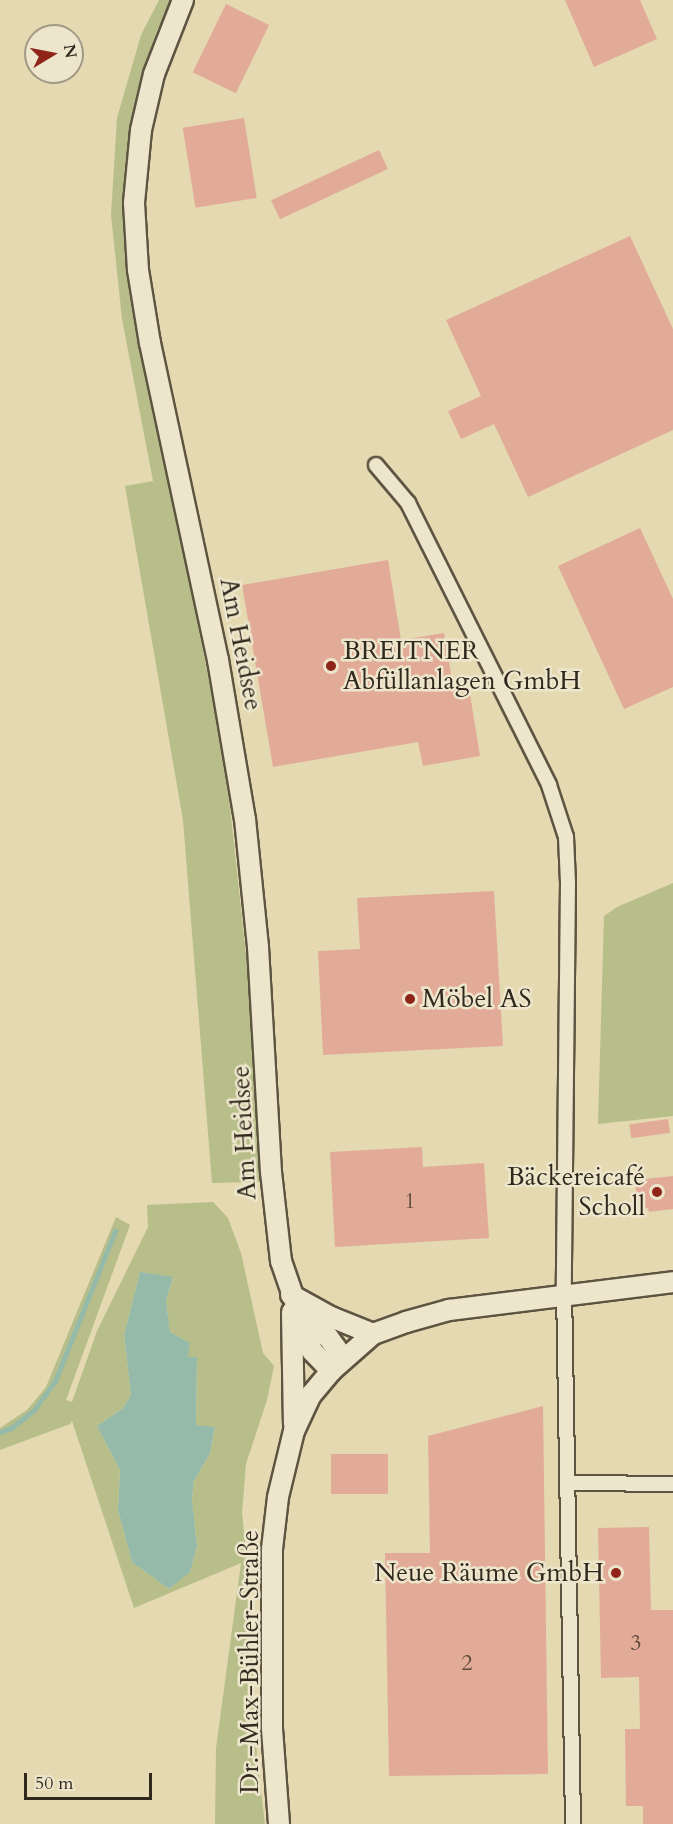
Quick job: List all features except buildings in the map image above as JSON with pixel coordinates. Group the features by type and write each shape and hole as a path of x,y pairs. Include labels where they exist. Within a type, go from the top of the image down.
{"main road":[{"name":"Am Heidsee","path":"183,0 154,74 141,130 134,203 138,270 150,343 218,660 245,819 258,947 272,1182 281,1261 312,1351 338,1365"},
{"name":"Dr.-Max-Bühler-Straße","path":"279,1824 272,1728 272,1549 278,1497 294,1431 310,1395 338,1365 373,1334 449,1310 673,1282"},
{"path":"294,1431 294,1301 373,1334"}],"street":[{"path":"376,465 408,503 549,785 566,837 568,883 564,1297 573,1824"},
{"path":"568,1483 673,1484"}],"green space":[{"path":"159,0 173,0 157,30 137,96 125,166 123,225 127,278 211,690 230,807 255,1038 261,1182 212,1183 183,820 125,486 153,481 122,319 111,215 117,118 141,35"},
{"path":"673,883 673,1116 598,1124 604,916 617,907"},
{"path":"213,1202 228,1218 241,1253 263,1353 274,1366 267,1400 246,1464 242,1513 248,1571 257,1758 265,1824 215,1824 216,1748 241,1563 134,1608 72,1421 70,1424 0,1450 0,1428 27,1410 46,1387 116,1217 130,1225 66,1400 72,1402 97,1331 148,1227 147,1205","holes":["140,1272 173,1278 166,1301 170,1332 190,1343 187,1357 197,1358 196,1425 215,1428 210,1453 194,1481 192,1499 197,1546 190,1571 169,1589 132,1562 118,1510 120,1470 97,1426 123,1408 131,1395 124,1335"]}],"shaded area":[{"path":"140,1272 173,1277 166,1301 170,1332 190,1343 188,1357 197,1357 196,1425 215,1427 210,1453 194,1481 192,1499 197,1546 190,1572 169,1589 132,1562 118,1510 120,1470 97,1426 123,1408 131,1395 124,1335"}],"waterway":[{"path":"0,1432 11,1428 34,1410 55,1381 115,1231"}],"place":[{"name":"BREITNER Abfüllanlagen GmbH","path":"331,666"},
{"name":"Möbel AS","path":"410,999"},
{"name":"Bäckereicafé Scholl","path":"657,1192"},
{"name":"Neue Räume GmbH","path":"616,1573"}]}
